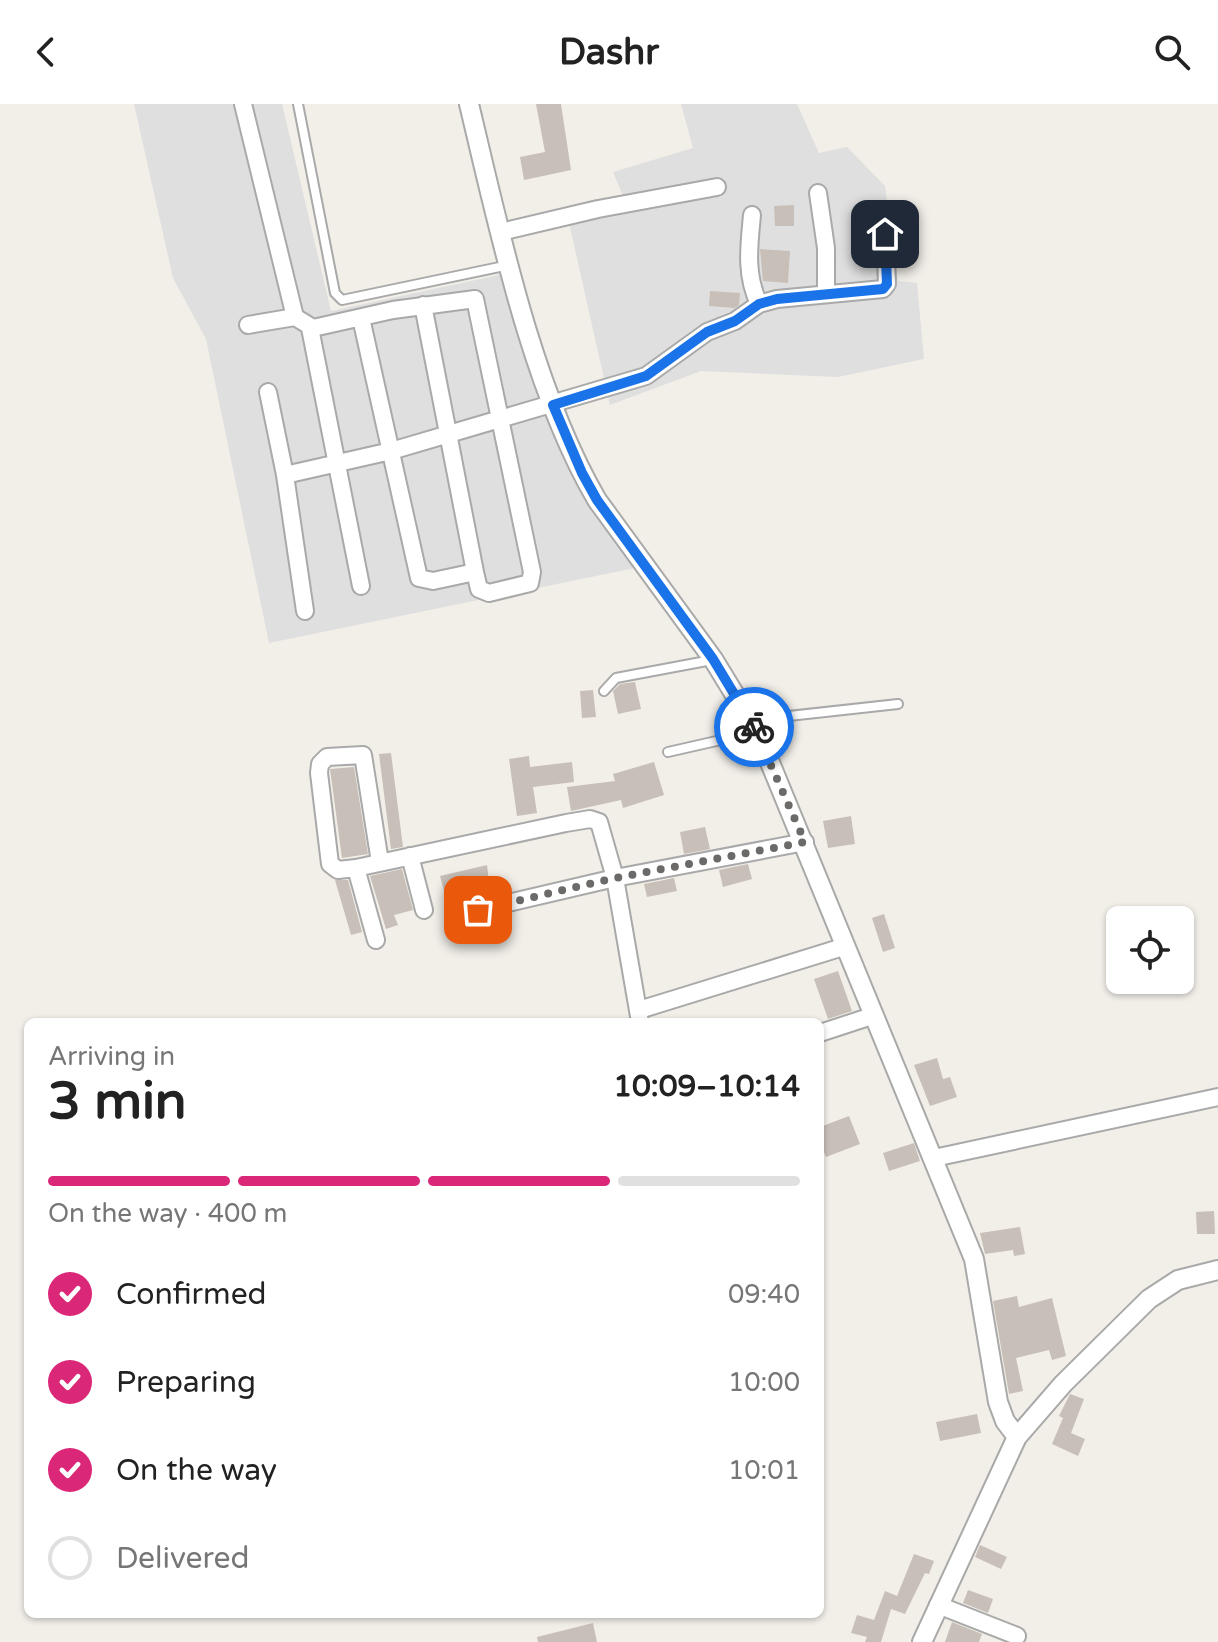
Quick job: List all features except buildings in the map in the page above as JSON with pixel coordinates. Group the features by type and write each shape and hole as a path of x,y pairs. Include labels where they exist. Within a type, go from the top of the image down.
{"street":[{"path":"243,104 295,317 310,328 361,586"},
{"path":"469,104 510,265 553,405 597,500 713,659 754,726 805,842 843,947 974,1259 998,1402 1017,1437"},
{"path":"501,232 598,209 717,187"},
{"path":"818,193 826,248 826,294"},
{"path":"285,475 502,421 646,376 707,332 735,321 759,304 826,294 874,292 887,284 884,210"},
{"path":"752,215 748,259 750,286 759,304"},
{"path":"310,328 423,305 475,299 532,578 525,585 489,593 479,589 423,305"},
{"path":"248,325 295,317"},
{"path":"361,318 419,578 433,581 475,572"},
{"path":"268,392 285,475 305,611"},
{"path":"380,862 363,755 327,757 320,764 319,773 330,864 338,870 356,868 590,819 599,822 615,878 639,1016 843,947"},
{"path":"478,910 615,878 805,842"},
{"path":"410,856 424,910"},
{"path":"356,868 376,940"},
{"path":"824,1032 872,1016"},
{"path":"934,1158 1218,1097"},
{"path":"922,1642 1017,1437 1063,1384 1149,1299 1178,1280 1218,1270"},
{"path":"938,1605 1017,1636"}],"lane":[{"path":"298,104 335,293 342,300 510,265"},
{"path":"604,691 616,678 713,659"},
{"path":"668,752 754,726 898,704"}],"shaded area":[{"path":"134,104 282,104 331,311 508,273 549,427 587,502 635,568 269,643 206,339 173,278"},
{"path":"681,104 797,104 819,153 847,147 885,186 898,281 917,283 924,359 838,377 701,371 610,405 567,214 623,196 613,172 693,148"}],"way so far":[{"path":"478,910 615,878 685,868 805,842 754,727"}],"route":[{"path":"754,727 713,659 597,500 553,405 646,376 707,332 735,321 759,304 777,299 883,289 887,284 885,234"}]}
